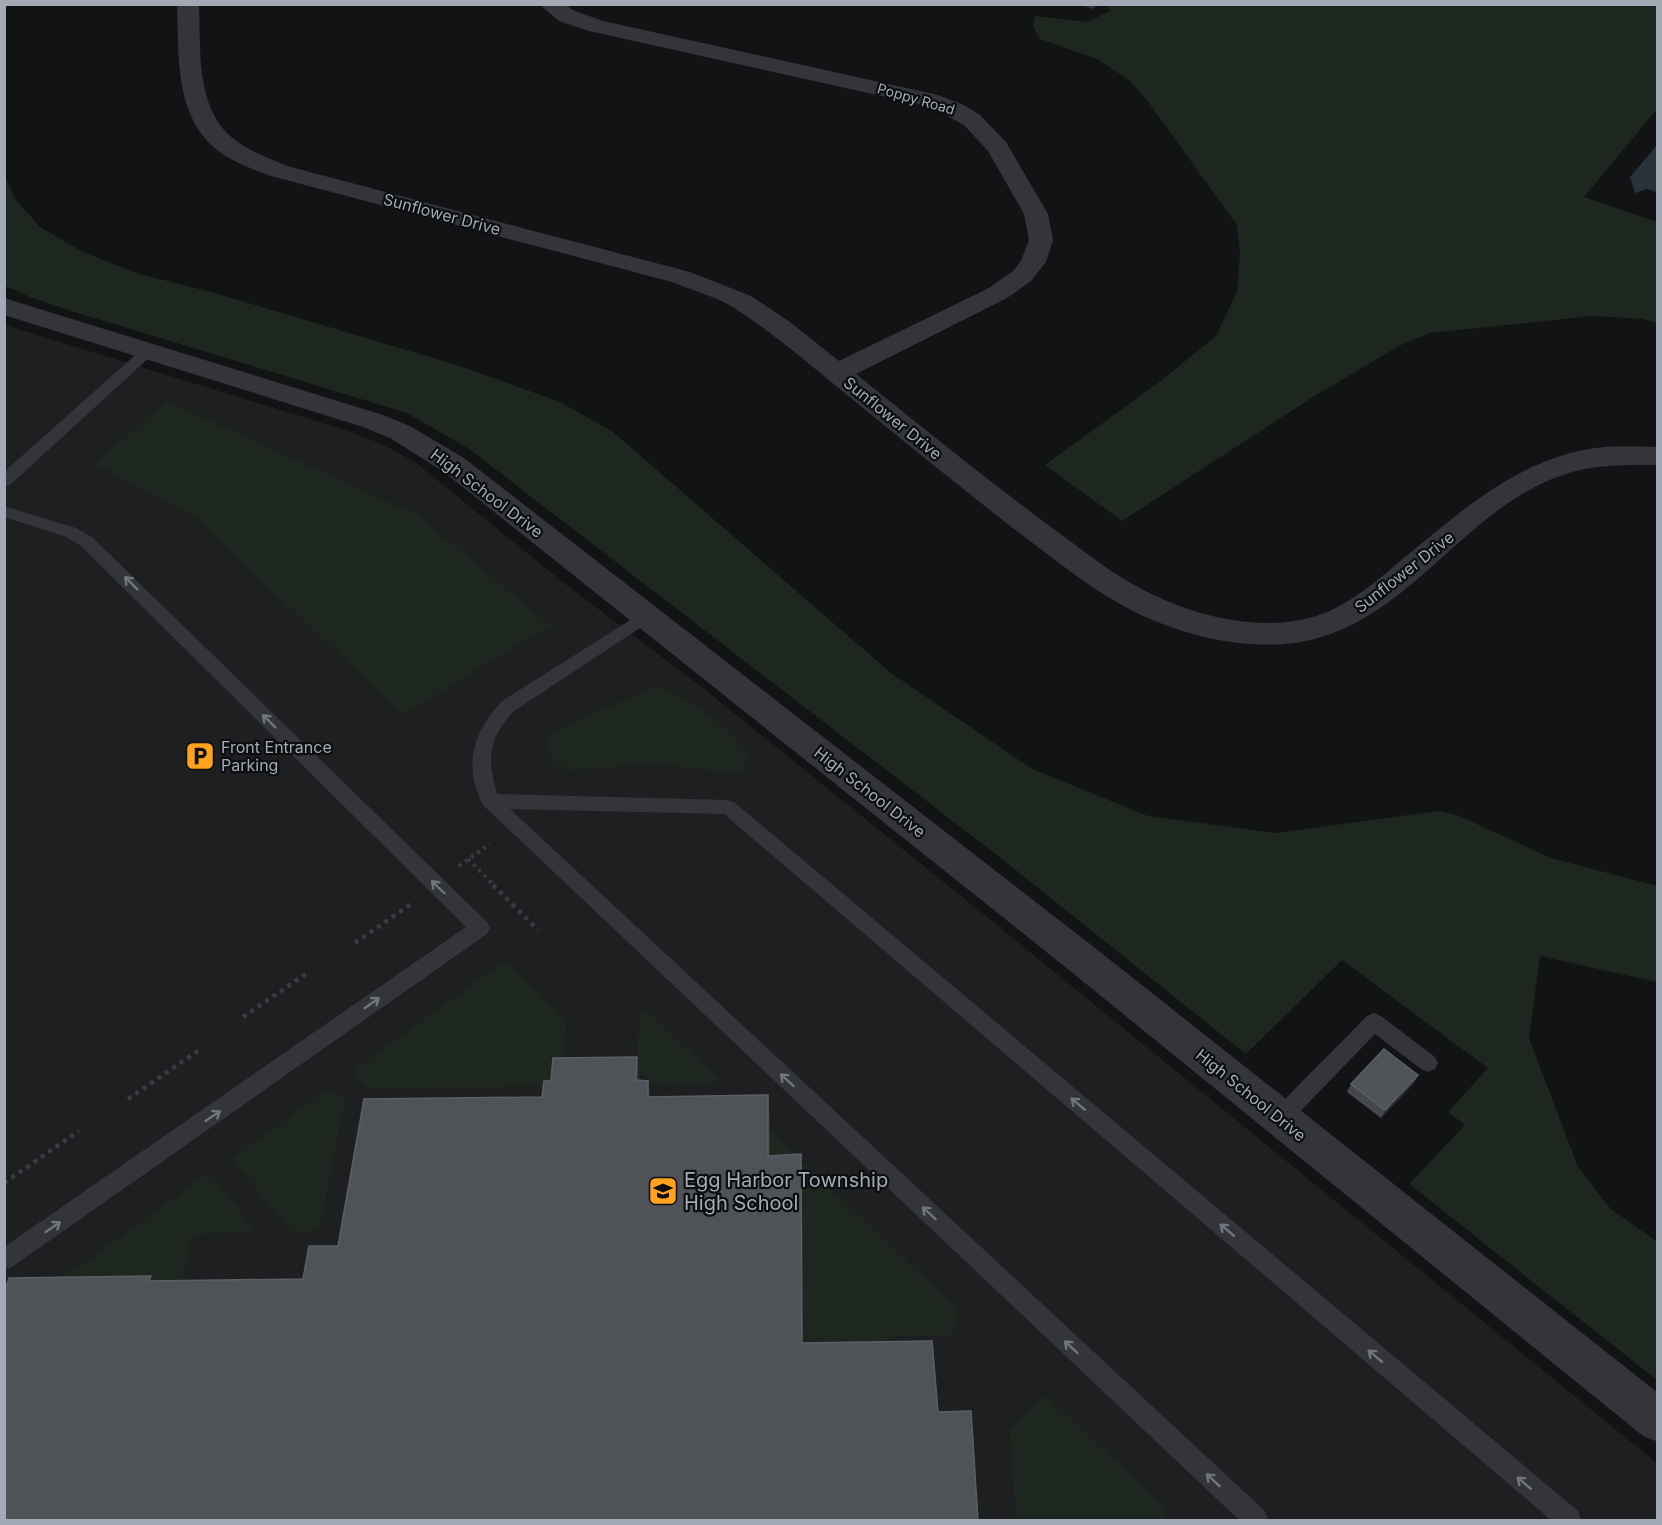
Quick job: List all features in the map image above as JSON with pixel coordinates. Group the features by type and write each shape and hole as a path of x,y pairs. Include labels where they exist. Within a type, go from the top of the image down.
{"street":[{"name":"Sunflower Drive","path":"188,4 191,61 197,107 209,130 240,154 279,171 681,277 742,301 761,313 1051,543 1120,590 1149,606 1190,622 1252,632 1308,629 1355,612 1389,587 1500,494 1543,470 1598,457 1658,456"},
{"name":"Poppy Road","path":"549,4 567,16 597,26 951,106 972,119 995,144 1017,178 1039,224 1041,240 1029,269 998,293 837,373"},
{"name":"High School Drive","path":"4,306 373,421 400,432 454,465 1280,1118 1658,1422"}],"lane":[{"path":"4,482 147,352"},
{"path":"4,511 70,532 86,540 480,928 4,1260"},
{"path":"646,616 508,706 496,718 480,748 483,776 490,801 1256,1521"},
{"path":"490,801 728,807 1569,1521"},
{"path":"1280,1118 1374,1022 1428,1063"}],"path":[{"path":"468,859 538,930"},
{"path":"355,943 417,900"},
{"path":"243,1017 310,971"},
{"path":"128,1099 199,1050"},
{"path":"4,1183 79,1131"}],"shaded area":[{"path":"1106,4 1657,5 1657,109 1584,197 1657,222 1657,323 1643,319 1592,316 1430,333 1399,346 1316,395 1122,521 1045,465 1162,380 1216,336 1237,292 1240,254 1237,225 1149,103 1129,80 1097,59 1040,39 1033,26 1035,16 1087,22 1110,11"},
{"path":"1657,145 1657,192 1647,189 1635,193 1630,177"},
{"path":"5,177 15,199 40,227 83,252 136,273 211,292 457,365 560,402 613,432 891,673 1032,769 1148,816 1276,833 1438,811 1457,815 1551,858 1657,886 1657,982 1540,956 1529,1038 1578,1167 1610,1208 1657,1242 1657,1380 1409,1184 1465,1125 1448,1112 1488,1068 1342,960 1246,1054 1002,859 469,449 407,413 68,310 5,286"},
{"name":"Egg Harbor Township High School","path":"5,325 339,428 380,443 415,462 564,583 703,688 1658,1464 1657,1520 5,1520"},
{"path":"166,401 417,515 550,625 403,715 195,517 96,464"},
{"path":"652,688 663,689 687,701 714,719 737,740 749,759 740,771 734,773 656,764 569,770 556,762 547,749 547,740 552,732"},
{"path":"506,960 561,1014 566,1024 562,1076 550,1077 549,1086 368,1089 355,1077 357,1068"},
{"path":"644,1008 717,1079 717,1082 647,1084 647,1075 636,1075 640,1011"},
{"path":"326,1090 335,1090 344,1103 320,1227 315,1231 290,1231 232,1159"},
{"path":"770,1130 956,1309 959,1314 951,1335 889,1335 890,1362 802,1363 801,1177 770,1179"},
{"path":"206,1175 211,1175 252,1227 251,1232 193,1234 181,1283 46,1291"},
{"path":"1042,1398 1049,1398 1164,1508 1166,1517 1163,1520 1016,1520 1010,1431"}],"building":[{"path":"1384,1049 1418,1075 1385,1110 1351,1084"},
{"path":"637,1057 636,1080 648,1081 648,1097 768,1095 768,1156 801,1154 802,1343 932,1341 938,1412 971,1411 978,1521 4,1521 4,1295 9,1278 151,1276 149,1281 303,1279 309,1246 338,1246 364,1099 542,1097 544,1081 551,1081 553,1058"}],"waterway":[{"path":"1084,4 1092,7"}],"place":[{"name":"Front Entrance Parking","path":"200,756"},
{"name":"Egg Harbor Township High School","path":"663,1191"}]}
